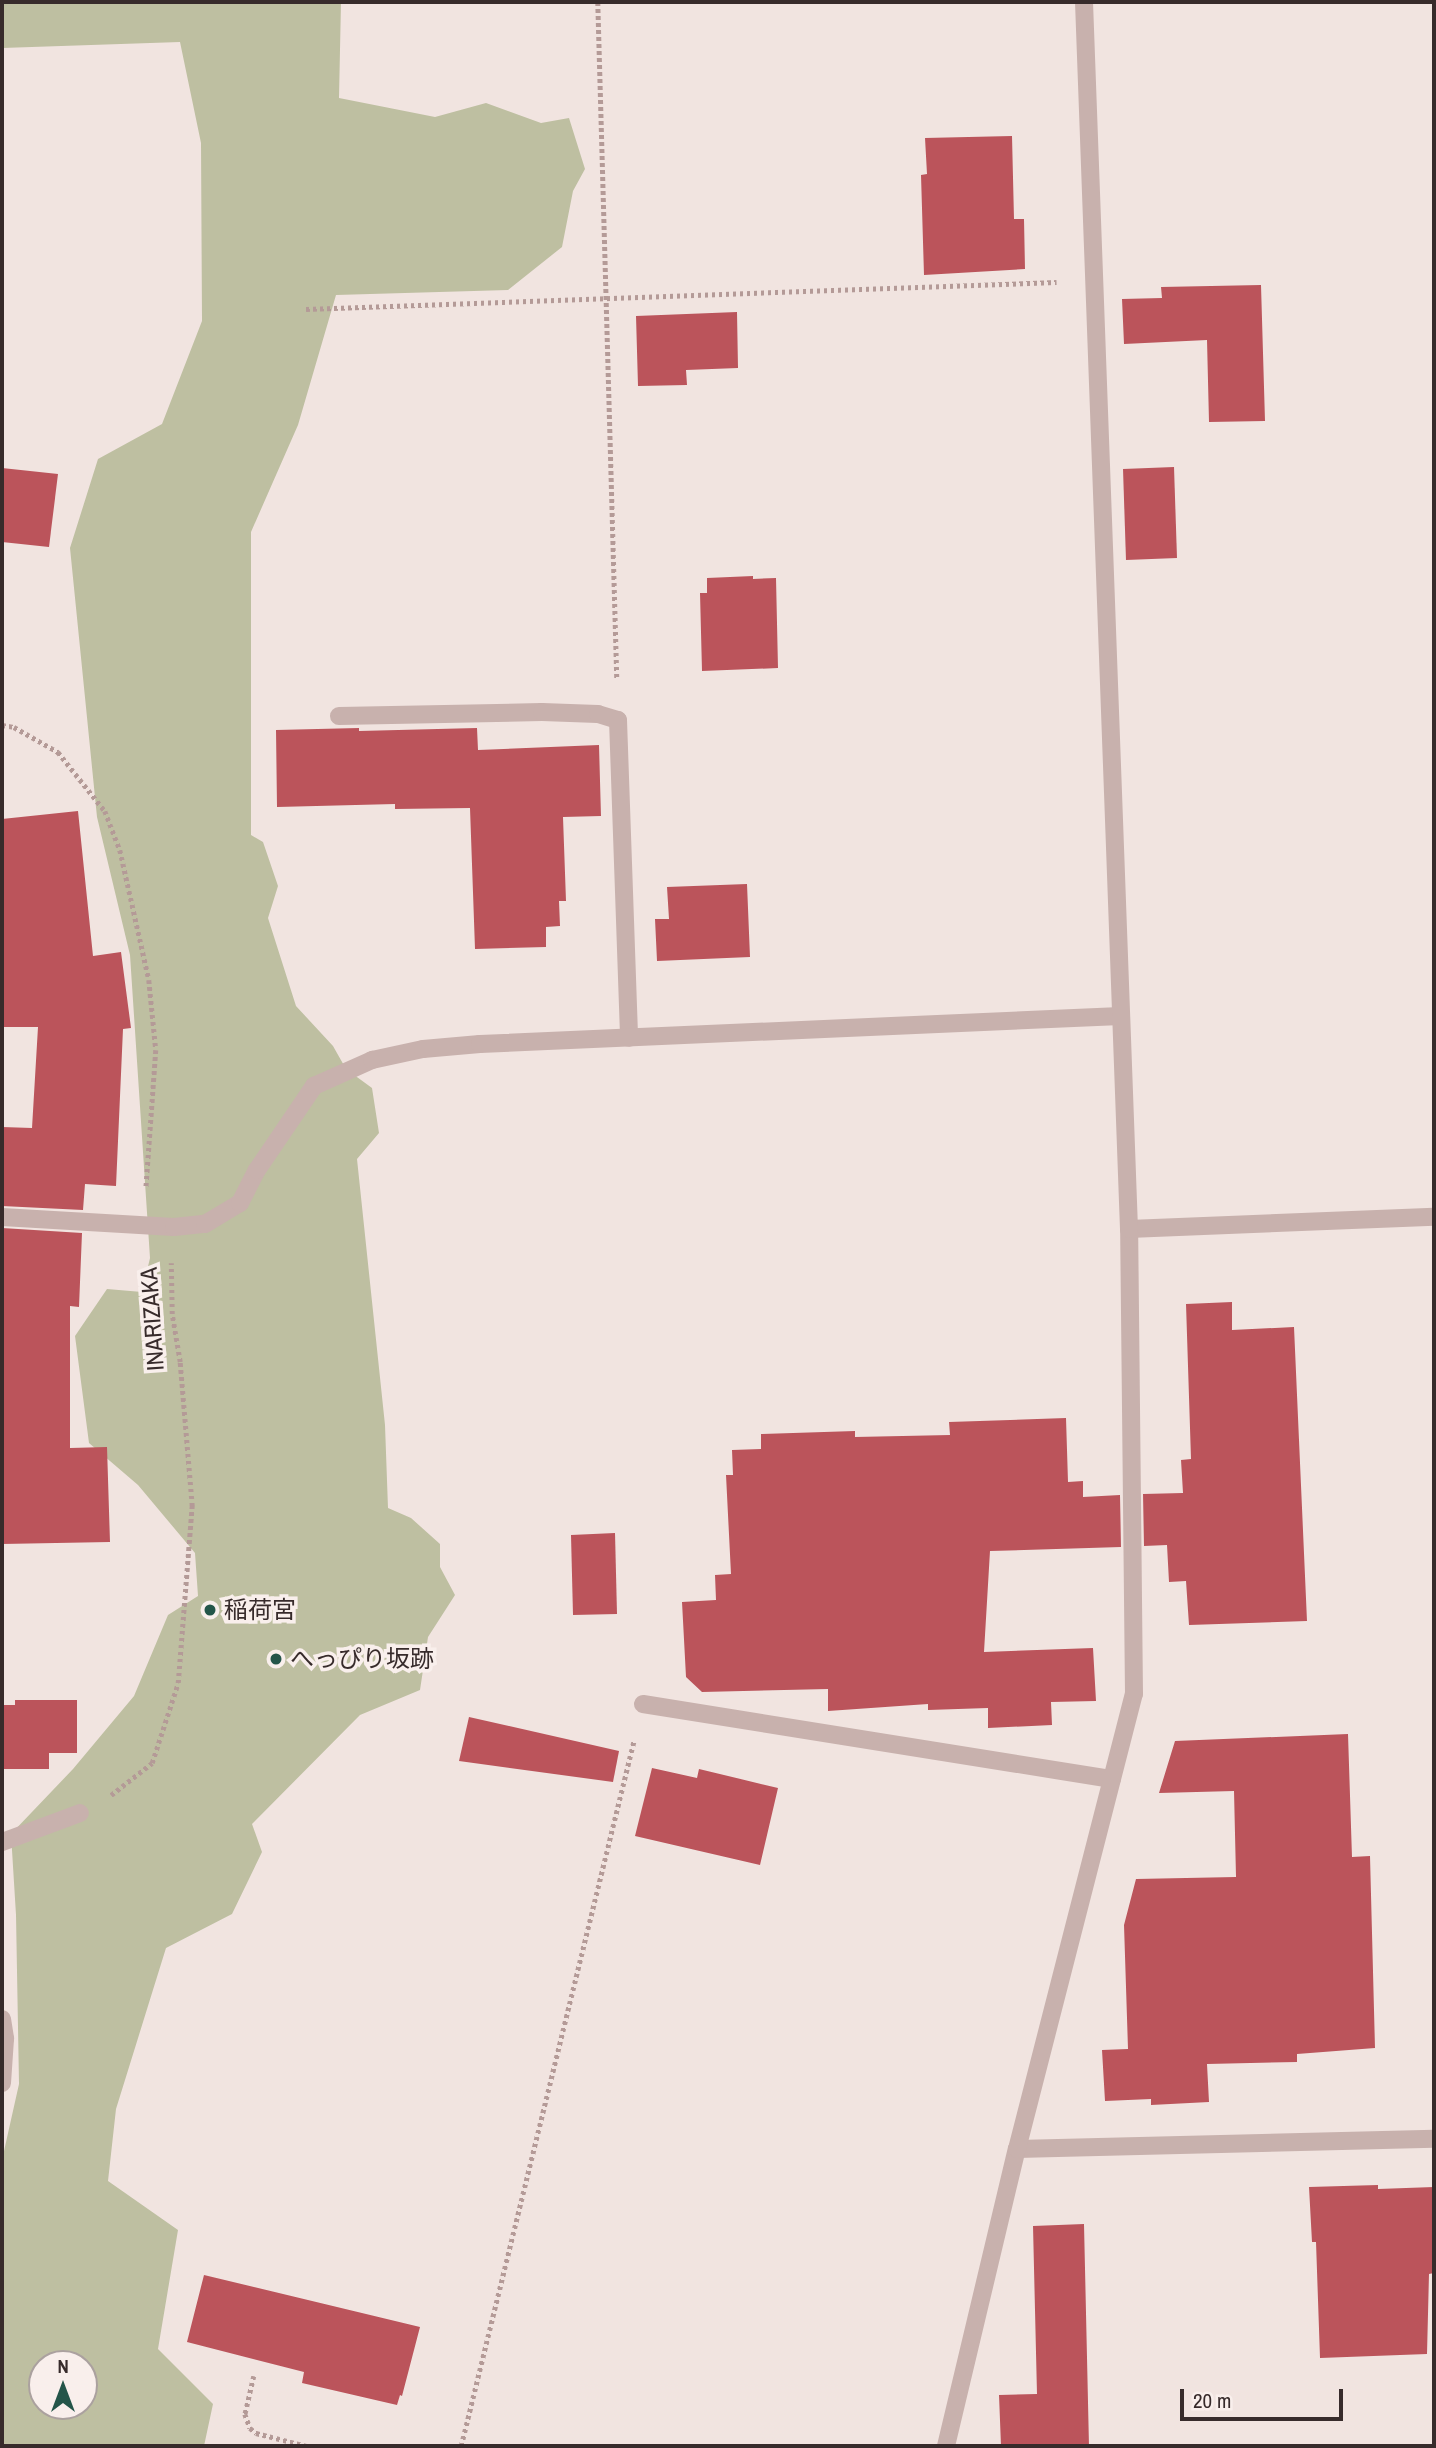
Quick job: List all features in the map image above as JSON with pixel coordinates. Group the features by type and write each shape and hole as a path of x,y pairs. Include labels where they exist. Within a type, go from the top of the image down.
{"street":[{"path":"946,2446 1017,2149 1134,1694 1129,1229 1084,2"},
{"path":"339,716 542,712 598,714 618,720 629,1038"},
{"path":"2,1217 174,1227 205,1224 240,1203 257,1170 314,1086 372,1060 422,1049 480,1044 1120,1016"},
{"path":"1129,1229 1434,1217"},
{"path":"643,1704 1112,1779"},
{"path":"2,1842 80,1813"},
{"path":"2,2019 5,2039 2,2083"},
{"path":"1017,2149 1434,2139"}],"path":[{"path":"598,2 618,720"},
{"path":"306,309 1094,281"},
{"path":"2,725 14,727 58,752 105,811 120,850 149,979 156,1050 143,1225"},
{"name":"INARIZAKA","path":"80,1813 114,1794 152,1763 178,1683 192,1506 170,1279 174,1227"},
{"path":"461,2446 643,1704"},
{"path":"254,2376 245,2413 250,2428 256,2433 307,2446"}],"green space":[{"path":"2,2 341,2 339,98 435,117 486,103 541,123 569,118 585,169 573,191 562,247 508,290 336,295 298,425 251,532 251,835 263,842 278,886 268,918 296,1006 333,1046 346,1069 372,1088 379,1133 357,1159 385,1425 388,1508 411,1518 440,1544 440,1567 455,1595 428,1637 420,1690 360,1715 252,1824 262,1852 232,1914 166,1948 116,2109 108,2181 178,2230 158,2349 213,2404 204,2446 2,2446 2,2160 19,2084 16,1915 11,1834 73,1769 134,1696 168,1615 198,1596 195,1553 138,1485 89,1443 75,1336 107,1289 142,1292 150,1258 130,955 97,817 70,548 98,459 162,424 202,321 201,143 180,42 2,48"}],"building":[{"path":"1012,136 1014,219 1024,219 1025,269 924,275 921,175 927,174 925,138"},
{"path":"1261,285 1265,421 1209,422 1207,340 1124,344 1122,299 1162,298 1161,287"},
{"path":"737,312 738,368 686,370 687,385 638,386 636,316"},
{"path":"1174,467 1177,558 1126,560 1123,469"},
{"path":"2,468 58,474 49,547 2,542"},
{"path":"753,576 753,579 776,578 778,668 702,671 700,593 707,593 707,578"},
{"path":"359,728 359,731 477,728 478,750 599,745 601,816 563,817 566,901 559,901 560,926 546,927 546,947 475,949 470,808 395,809 395,804 277,807 276,730"},
{"path":"78,811 93,956 121,952 131,1028 123,1029 116,1186 85,1184 83,1210 2,1206 2,1127 32,1128 38,1027 2,1027 2,819"},
{"path":"747,884 750,957 657,961 655,919 669,919 667,887"},
{"path":"2,1228 82,1233 79,1307 70,1306 70,1448 107,1447 110,1542 2,1544"},
{"path":"1232,1302 1232,1330 1294,1327 1307,1621 1189,1625 1186,1581 1169,1582 1167,1545 1144,1546 1143,1494 1183,1493 1181,1460 1191,1459 1186,1304"},
{"path":"1066,1418 1068,1482 1083,1481 1083,1497 1120,1495 1121,1547 990,1551 984,1652 1093,1648 1096,1701 1051,1702 1052,1725 988,1728 988,1708 928,1710 928,1704 828,1711 828,1689 702,1692 686,1677 682,1602 716,1600 715,1575 731,1574 726,1475 733,1475 732,1450 761,1449 761,1434 855,1431 855,1437 950,1435 949,1422"},
{"path":"615,1533 617,1614 573,1615 571,1535"},
{"path":"15,1700 77,1700 77,1753 49,1753 49,1769 2,1769 2,1705 15,1705"},
{"path":"469,1717 619,1751 613,1782 459,1761"},
{"path":"1348,1734 1352,1857 1370,1856 1375,2048 1297,2054 1297,2062 1207,2064 1209,2102 1151,2105 1151,2099 1105,2101 1102,2050 1128,2049 1124,1925 1136,1879 1236,1877 1234,1791 1159,1793 1175,1741"},
{"path":"652,1768 697,1778 699,1769 778,1788 760,1865 635,1836"},
{"path":"1378,2185 1378,2189 1434,2187 1434,2273 1429,2274 1427,2354 1320,2358 1316,2242 1312,2242 1309,2187"},
{"path":"1084,2224 1089,2446 1001,2446 999,2395 1037,2394 1033,2226"},
{"path":"204,2275 420,2327 402,2396 400,2395 397,2405 302,2383 304,2372 187,2342"}],"place":[{"name":"稲荷宮","path":"210,1610"},
{"name":"へっぴり坂跡","path":"276,1659"}]}
